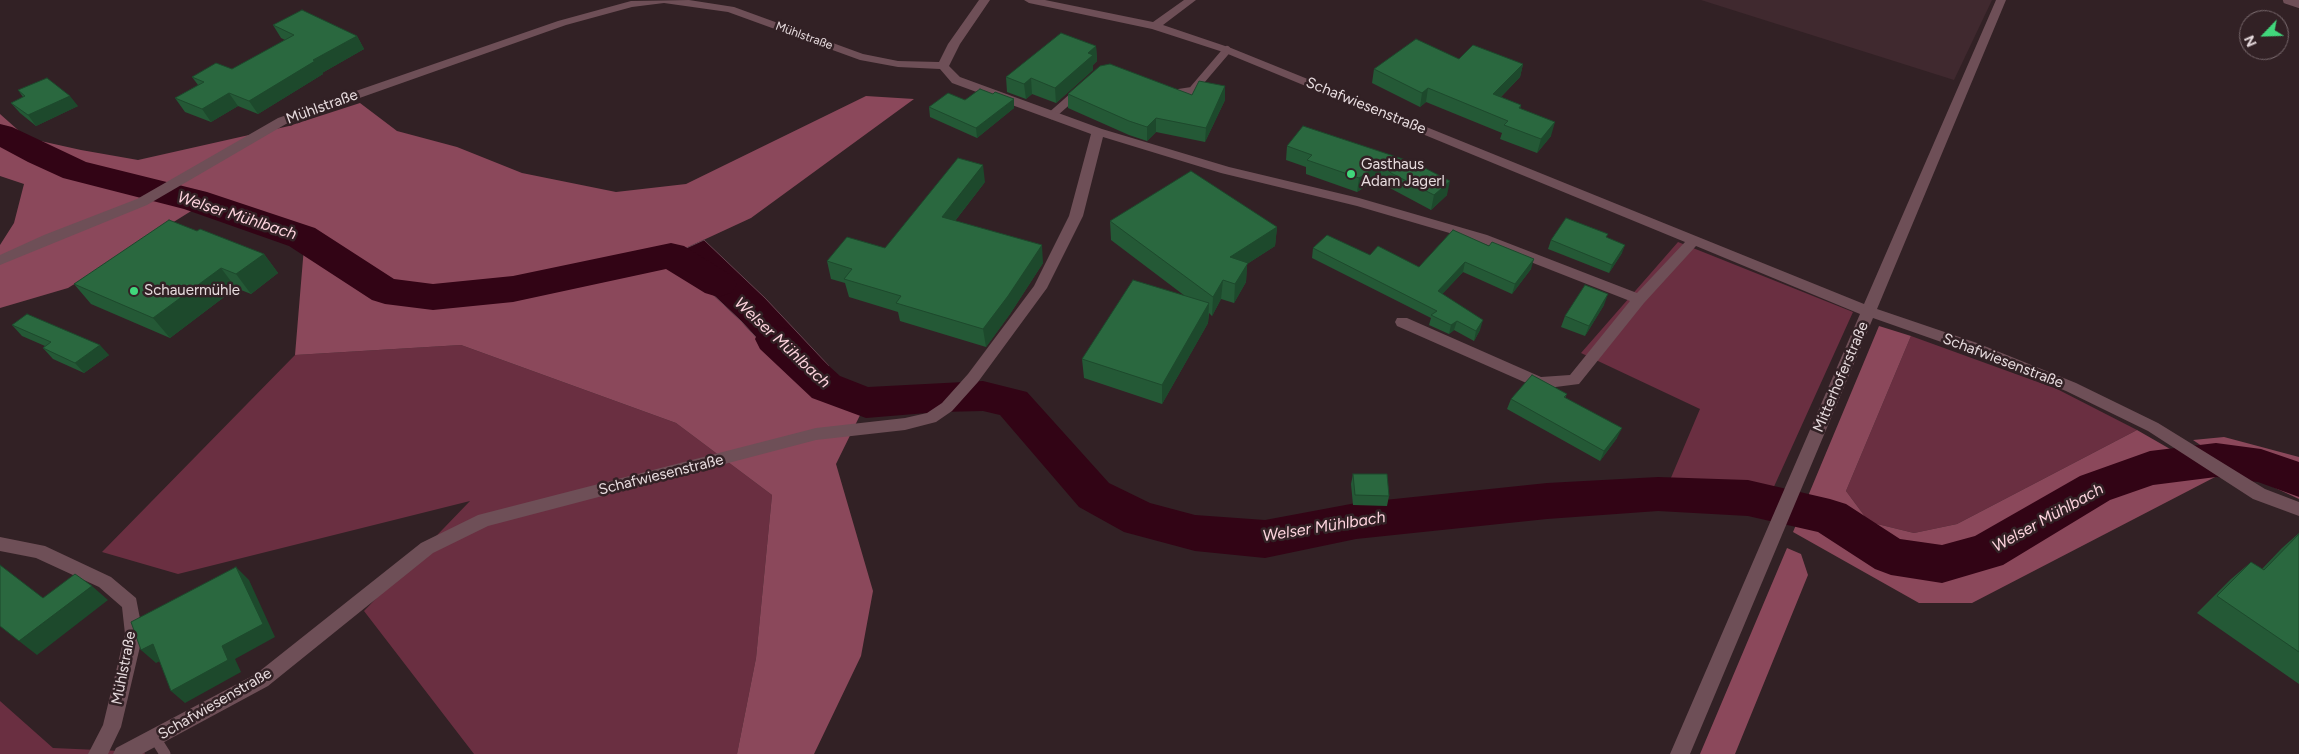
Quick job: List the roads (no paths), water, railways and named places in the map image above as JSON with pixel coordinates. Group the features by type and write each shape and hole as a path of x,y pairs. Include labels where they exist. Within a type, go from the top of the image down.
{"street":[{"name":"Mühlstraße","path":"0,260 49,238 142,202 282,121 598,11 662,0"},
{"name":"Mühlstraße","path":"666,0 730,9 860,57 898,64 943,66"},
{"path":"985,0 954,44 943,66 956,80 1098,132 1226,170 1359,202 1482,238 1639,299"},
{"name":"Schafwiesenstraße","path":"1029,0 1155,26 1227,50 1868,311 1972,347 2071,388 2153,427 2259,494 2299,509"},
{"path":"1155,26 1191,0"},
{"name":"Mitterhoferstraße","path":"1680,754 2001,0"},
{"name":"Schafwiesenstraße","path":"123,754 262,680 427,548 484,520 816,434 905,424 931,418 947,407 973,378 1040,288 1076,216 1098,132"},
{"path":"1402,322 1540,383 1574,380 1639,299 1694,240"},
{"name":"Mühlstraße","path":"0,544 39,551 105,582 130,603 134,634 112,727 98,754"}],"lane":[{"path":"2287,0 2299,4"},
{"path":"1166,92 1176,95 1192,90 1227,50"},
{"path":"1052,115 1085,86"},
{"path":"155,738 165,754"}],"water":[{"path":"704,240 765,298 829,366 800,385 741,321 671,255"},
{"path":"2250,453 2299,469 2299,486 2260,471 2243,473 2218,457"}],"waterway":[{"name":"Welser Mühlbach","path":"0,134 40,155 75,170 195,200 302,237 385,291 433,297 513,289 671,255 718,284"},
{"name":"Welser Mühlbach","path":"774,339 826,387 866,403 939,397 983,396 1013,403 1094,495 1140,519 1195,533 1265,539 1356,521 1547,501 1658,494 1748,498 1830,517 1891,556 1942,564 1987,552 2095,488 2150,468 2216,460 2261,466 2299,480"}],"place":[{"name":"Gasthaus Adam Jagerl","path":"1351,174"},
{"name":"Schauermühle","path":"134,291"}]}
